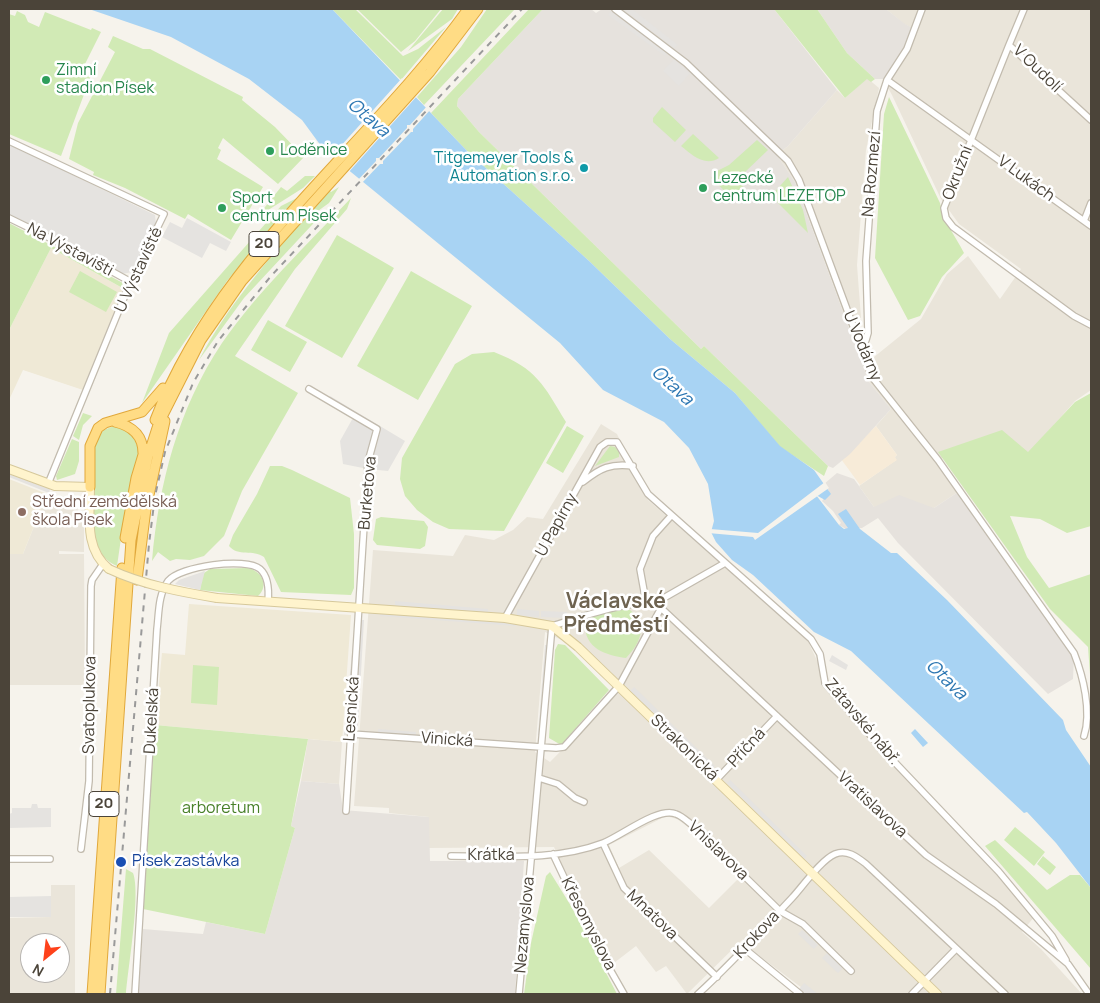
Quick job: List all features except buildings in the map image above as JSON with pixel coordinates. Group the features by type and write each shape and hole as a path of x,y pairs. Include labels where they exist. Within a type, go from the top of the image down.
{"highway":[{"name":"20","path":"427,69 468,9"},
{"name":"20","path":"92,994 125,539 143,453 178,375 242,281 323,183 427,69 478,9"},
{"name":"20","path":"100,994 131,540 136,508 151,448 178,375"},
{"path":"90,486 90,446 98,428 142,412 150,406 178,375"},
{"path":"137,580 146,509 164,426 178,375"},
{"path":"112,422 122,424 136,432 141,441 143,453"}],"main road":[{"path":"9,469 48,484 66,487 90,486 92,548 106,567 137,580 172,590 217,598 505,618 552,626"},
{"name":"Strakonická","path":"552,626 578,647 717,779 937,994"}],"street":[{"name":"U Vodárny","path":"615,9 686,63 788,161 798,180 872,377 942,465 1074,653 1079,666 1087,713 1087,726 1084,736"},
{"name":"Na Rozmezí","path":"860,346 866,340 868,333 866,261 871,174 878,111 887,80 907,50 922,9"},
{"name":"V Oudolí","path":"1024,9 1009,44 1091,120"},
{"name":"Okružní","path":"1009,44 944,208 946,218 960,232 1074,316 1091,325"},
{"name":"V Lukách","path":"887,80 1091,226"},
{"name":"U Výstaviště","path":"9,141 164,214 131,282 48,484"},
{"path":"1084,221 1091,203"},
{"name":"Na Výstavišti","path":"9,218 62,244 131,282"},
{"name":"Burketova","path":"309,389 377,429 368,462 359,607"},
{"name":"U Papírny","path":"505,618 600,447 607,442 617,442"},
{"name":"Zátavské nábř.","path":"617,442 648,494 811,639 820,654 826,683 884,751 999,872 1052,936 1068,964"},
{"path":"580,485 605,466 618,464 633,466"},
{"path":"646,602 640,568 653,536 671,516"},
{"path":"552,626 621,606 646,602 658,605 725,563"},
{"name":"Dukelská","path":"135,994 157,629 162,591 170,579 186,570 212,564 252,565 259,568 264,574 268,602"},
{"name":"Svatoplukova","path":"81,849 89,781 91,586 92,580 106,567"},
{"name":"Vinická","path":"350,734 560,748 568,744 619,686 658,605"},
{"name":"Vratislavova","path":"658,605 926,855 996,904 1068,964 1089,994"},
{"name":"Lesnická","path":"346,811 359,607"},
{"name":"Nezamyslova","path":"519,994 543,747 552,626"},
{"name":"Příčná","path":"717,779 776,716"},
{"path":"539,778 558,784 574,798 584,802"},
{"name":"Vnislavova","path":"531,856 553,854 603,843 664,812 676,814 692,825 780,911 802,924 851,971"},
{"name":"Mnatova","path":"603,843 624,888 717,977"},
{"path":"814,874 834,854 842,852 854,855 1005,994"},
{"name":"Křesomyslova","path":"553,854 596,945 624,994"},
{"name":"Krátká","path":"451,856 531,856"},
{"path":"9,859 50,859"},
{"name":"Krokova","path":"698,994 745,949 814,874"},
{"path":"745,949 800,994"},
{"path":"912,994 956,949"}],"shaded area":[{"path":"543,9 591,9 596,13 602,9 774,9 837,90 788,146 777,155 795,182 869,382 891,409 850,454 833,468 828,466 704,346 701,349 479,132 457,106 458,99"},
{"path":"623,9 632,9 678,45 674,48"},
{"path":"817,9 886,9 905,24 918,31 910,50 897,61 883,79 875,79 847,53"},
{"path":"886,9 1091,9 1091,390 1075,401 1029,453 973,441 936,462 958,492 934,508 874,507 859,486 896,460 895,457 897,455 876,426 891,409 869,382 863,366 921,319 947,274 968,256 1000,299 1021,269 959,224 941,199 883,79 918,31 904,24"},
{"path":"611,11 667,53 665,56 608,15"},
{"path":"674,59 690,73 679,86 663,71"},
{"path":"867,78 879,88 866,150 857,265 861,318 847,323 795,182 777,155 788,146 837,90 845,98"},
{"path":"9,144 155,215 156,225 132,272 122,274 9,215"},
{"path":"187,218 231,242 226,251 210,243 202,258 162,237 170,222 182,228"},
{"path":"51,248 124,289 83,390 23,370 9,400 9,330"},
{"path":"330,396 405,441 388,471 343,464 340,441 354,416 328,400"},
{"path":"601,424 617,434 648,500 806,637 820,667 820,681 862,731 1023,903 1034,917 1022,932 1041,949 1082,994 810,994 753,951 743,939 687,994 666,966 656,972 636,946 610,966 554,847 429,848 429,817 389,813 389,808 354,806 373,550 453,556 465,535 494,540 513,530 527,517 543,519","holes":["545,632 568,643 605,676 618,693 550,762 535,752","666,816 677,819 691,829 740,877 709,908 649,850 619,868 609,845"]},
{"path":"876,426 897,455 895,457 897,460 860,485 841,459"},
{"path":"837,473 854,479 874,507 899,495 934,508 958,492 1074,656 1073,679 1048,694 898,543 878,518 862,528 846,529 839,525 841,523 833,511 822,501 829,491 824,484"},
{"path":"9,474 50,489 49,493 9,477"},
{"path":"9,479 47,494 23,554 9,554"},
{"path":"47,494 76,507 84,520 84,552 59,551 59,554 84,554 85,685 9,685 9,554 23,554"},
{"path":"205,571 200,590 175,584 179,580"},
{"path":"395,601 488,609 488,613 395,606"},
{"path":"189,604 351,615 342,742 155,725 162,653 185,655"},
{"path":"517,609 539,611 539,617 517,615"},
{"path":"541,611 567,612 567,618 541,617"},
{"path":"381,612 516,623 516,626 380,616"},
{"path":"360,620 364,620 358,726 354,726"},
{"path":"355,622 358,622 347,735 344,735"},
{"path":"545,645 548,645 541,735 538,735"},
{"path":"832,655 848,665 846,670 829,661"},
{"path":"634,687 715,766 712,769 630,691"},
{"path":"378,729 416,732 416,735 378,732"},
{"path":"308,739 342,742 339,784 301,781"},
{"path":"730,780 807,856 804,859 727,783"},
{"path":"301,781 339,784 343,810 429,817 430,861 524,861 515,994 138,994 143,929 203,934 206,922 265,934 295,828 291,826"},
{"path":"32,804 37,804 38,808 51,808 51,827 9,828 9,814 12,813 12,808 31,808"},
{"path":"51,885 75,885 75,994 9,994 9,918 51,917"},
{"path":"51,896 51,917 9,917 9,897"},
{"path":"802,930 818,945 814,949 798,934"},
{"path":"827,953 843,968 838,973 822,958"},
{"path":"804,983 818,994 806,994 799,989"}],"green space":[{"path":"332,9 355,9 403,56 418,49 446,27 401,80"},
{"path":"357,9 441,9 415,41 401,52"},
{"path":"443,9 458,9 452,19 408,51"},
{"path":"487,9 515,9 424,105 417,97 461,47"},
{"path":"529,9 543,9 458,99 457,106 479,132 701,349 704,346 828,466 824,476 780,447 735,393 670,339 588,260 468,152 431,113"},
{"path":"774,9 817,9 847,53 875,79 871,82 867,79 845,98"},
{"path":"17,11 25,15 28,22 39,27 45,12 101,32 82,70 92,73 61,156 9,134 9,14 15,16"},
{"path":"113,36 143,49 150,49 243,97 242,100 275,127 304,157 278,184 223,138 218,148 221,150 217,159 263,187 231,240 188,214 185,219 125,188 93,175 94,172 69,159 78,123 115,52 108,47"},
{"path":"889,97 940,203 947,223 964,253 942,277 920,316 908,320 875,258 884,114"},
{"path":"662,107 686,130 675,142 653,122 653,118"},
{"path":"693,134 719,158 704,161 681,146"},
{"path":"757,140 768,150 744,173 748,177 742,184 744,191 734,196 728,194 711,178 715,172 729,165"},
{"path":"305,176 315,176 303,188 257,217 281,187 287,191"},
{"path":"788,177 803,210 808,233 771,196"},
{"path":"339,187 329,203 311,216 308,213 329,190 331,192"},
{"path":"297,198 227,281 142,403 169,333 281,206"},
{"path":"351,198 347,209 295,269 235,356 298,393 242,491 224,536 204,556 190,560 176,559 170,561 158,552 152,561 160,503 173,447 193,394 207,368 236,323 284,268"},
{"path":"324,212 244,298 199,360 234,304 303,218 312,219"},
{"path":"9,223 123,283 126,290 51,248 9,330"},
{"path":"337,235 394,268 342,358 285,326"},
{"path":"80,271 117,292 106,312 69,292"},
{"path":"411,271 472,306 418,400 357,366"},
{"path":"268,320 307,342 290,372 251,350"},
{"path":"494,352 520,365 538,379 566,422 504,531 449,529 433,522 417,510 405,496 400,479 402,458 455,364 472,354"},
{"path":"1091,393 1091,526 1067,533 1040,519 1010,516 1027,557 1049,588 1091,574 1091,688 1088,647 1050,609 938,452 1002,430 1028,452 1075,402"},
{"path":"83,413 92,416 83,425 79,440 73,436"},
{"path":"115,426 130,432 135,438 139,453 125,511 117,566 104,557 97,544 93,489 95,444 101,432"},
{"path":"567,426 584,436 563,473 546,463"},
{"path":"72,439 79,442 79,461 75,474 57,480 56,476"},
{"path":"610,446 615,447 619,452 619,457 595,466"},
{"path":"270,466 282,466 292,470 350,498 354,534 354,588 351,595 281,592 264,557 255,553 237,551 229,546"},
{"path":"381,517 424,521 428,527 425,546 420,549 377,545 373,540 376,519"},
{"path":"210,569 252,569 262,579 262,592 258,596 200,590 203,571 204,573"},
{"path":"612,610 630,610 636,616 641,628 635,647 626,658 611,655 598,649 588,639 585,623 592,617"},
{"path":"558,644 565,645 609,690 561,745 549,738 555,650"},
{"path":"193,665 219,667 217,705 191,703"},
{"name":"arboretum","path":"155,725 308,739 291,826 295,828 265,934 143,909"},
{"path":"1015,827 1045,852 1034,866 1004,840"},
{"path":"995,840 1047,890 1070,875 1080,875 1091,888 1091,969 985,846"},
{"path":"1043,856 1056,867 1050,875 1037,864"},
{"path":"126,869 133,873 136,897 135,913 126,994 116,994"},
{"path":"550,872 571,906 617,994 524,994 531,943 546,876"}],"water":[{"name":"Otava","path":"89,9 332,9 468,152 588,260 670,339 735,393 780,446 814,470 831,494 825,500 816,495 839,525 844,529 848,528 838,514 846,509 860,529 891,553 897,553 947,600 1063,720 1066,730 1091,767 1091,888 1056,843 1027,812 1024,813 851,651 814,632 753,575 732,560 716,542 711,532 714,521 708,484 689,448 664,422 603,390 560,343 324,150 302,120 249,79 171,37"},
{"path":"915,729 928,743 923,747 911,733"}],"pier":[{"path":"402,78 418,95 348,173 330,158"},
{"path":"428,105 431,109 413,129 413,132 361,184 357,181 376,161 376,158 379,158 407,128 407,125 410,125"},
{"path":"825,482 829,488 755,540 753,537 708,533 710,529 758,533"}],"railway":[{"path":"110,994 149,544 155,496 165,452 193,383 218,341 271,276 522,9"}],"place":[{"name":"Zimní stadion Písek","path":"46,80"},
{"name":"Loděnice","path":"270,151"},
{"name":"Titgemeyer Tools & Automation s.r.o.","path":"584,168"},
{"name":"Lezecké centrum LEZETOP","path":"703,188"},
{"name":"Sport centrum Písek","path":"222,208"},
{"name":"Střední zemědělská škola Písek","path":"22,512"},
{"name":"Písek zastávka","path":"121,862"}],"district":[{"name":"Václavské Předměstí","path":"616,614"}]}
